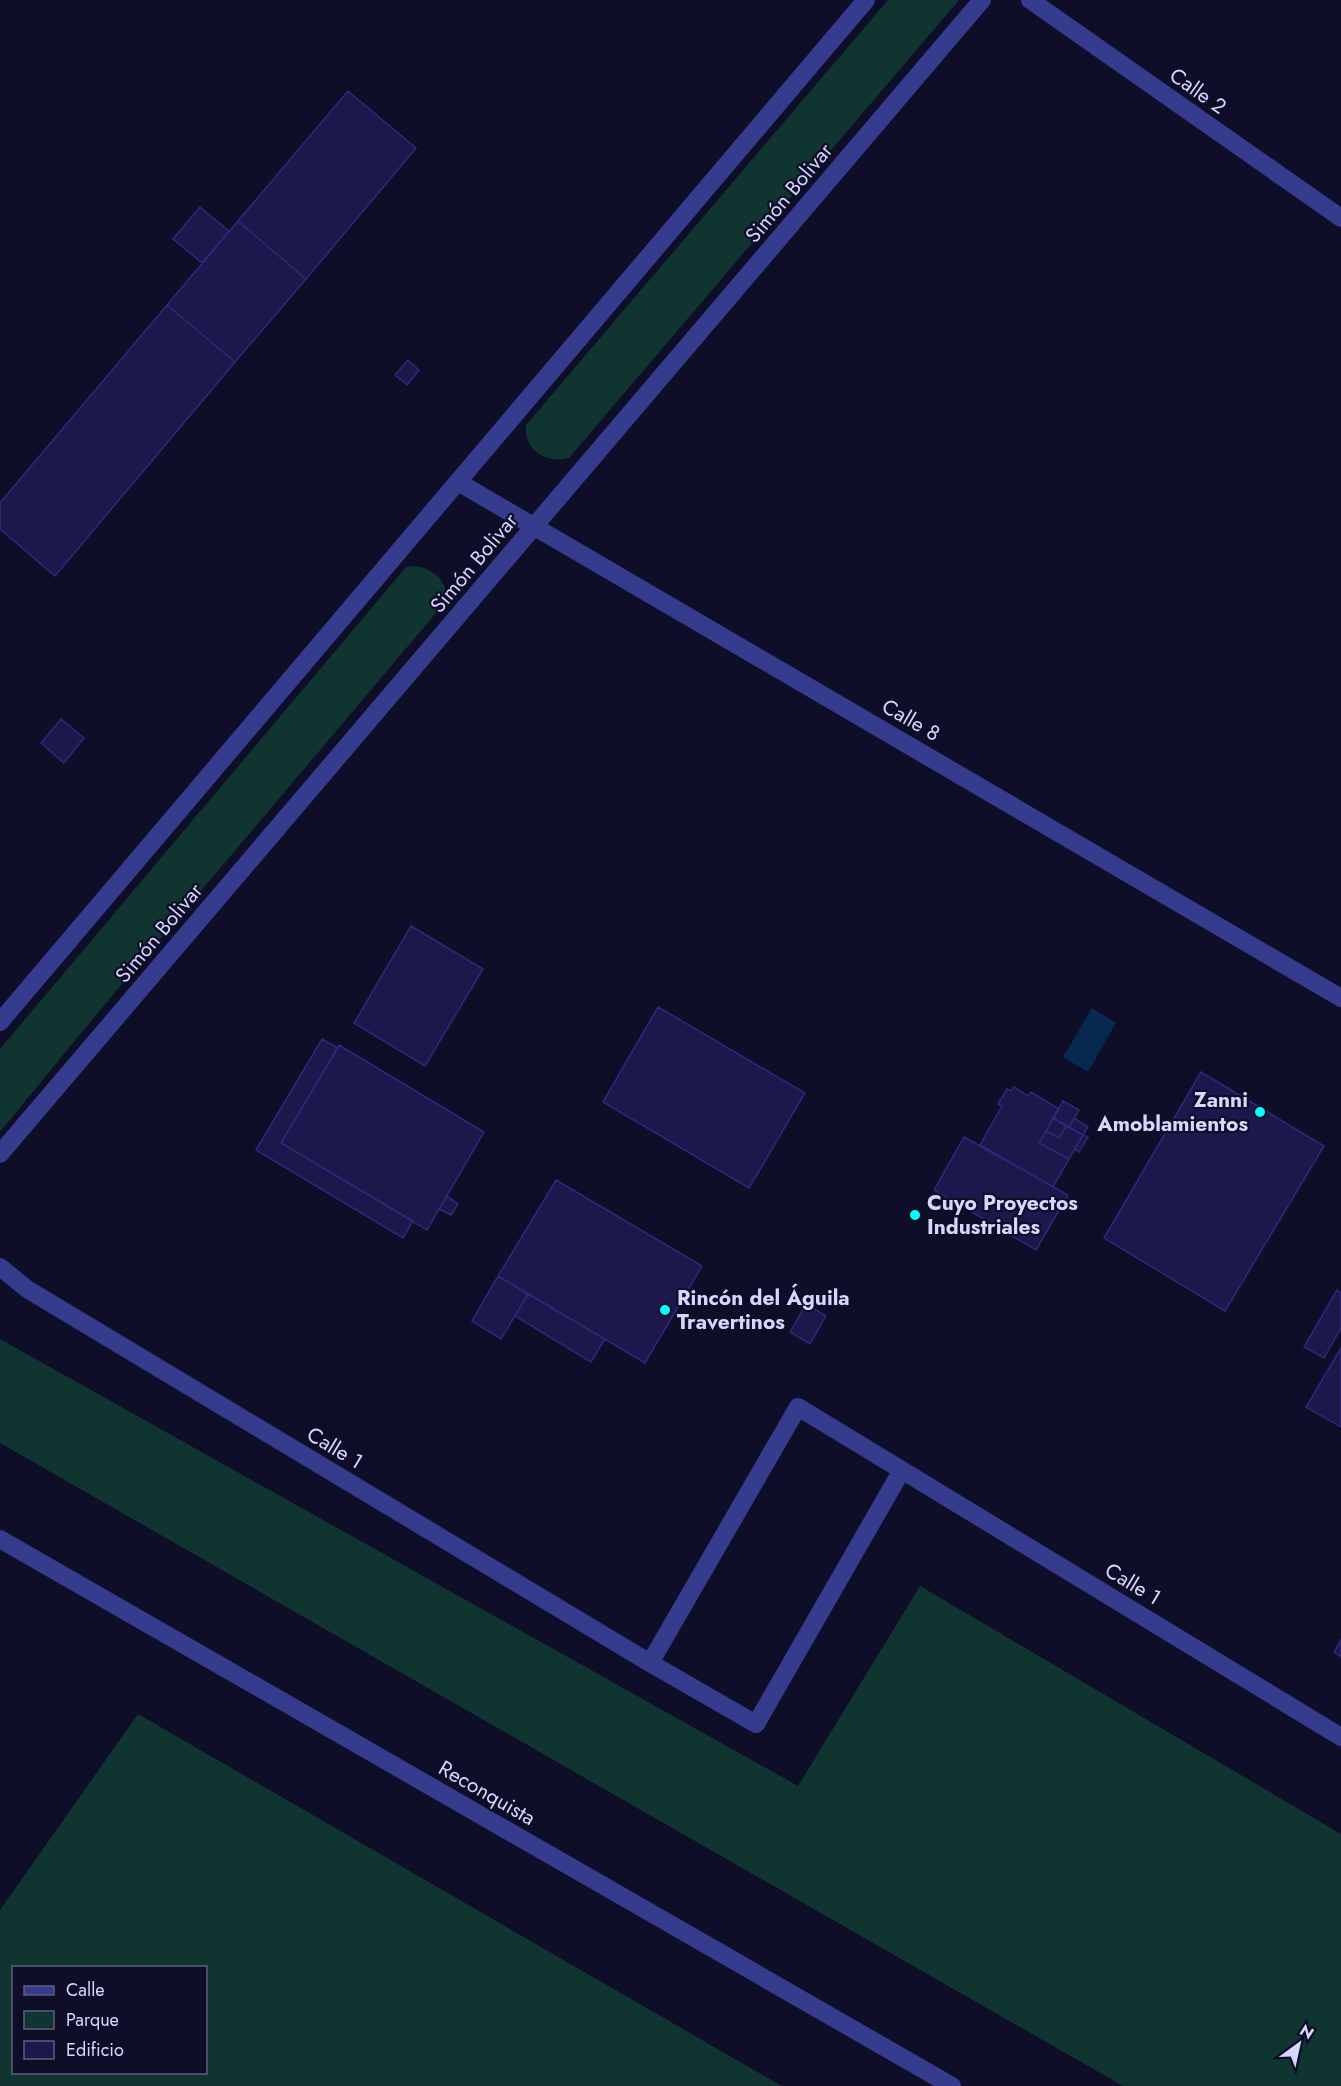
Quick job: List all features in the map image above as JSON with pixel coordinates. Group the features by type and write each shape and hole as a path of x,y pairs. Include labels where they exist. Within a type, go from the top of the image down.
{"street":[{"path":"0,1022 866,0"},
{"name":"Simón Bolivar","path":"0,1154 982,0"},
{"name":"Calle 2","path":"1030,0 1341,218"},
{"name":"Calle 8","path":"458,482 1341,998"},
{"name":"Calle 1","path":"0,1267 27,1289 650,1663 756,1724 902,1470"},
{"name":"Calle 1","path":"650,1663 798,1407 1341,1737"},
{"name":"Reconquista","path":"0,1539 952,2086"}],"green space":[{"path":"888,0 959,0 569,458 553,459 538,453 528,442 526,425"},
{"path":"416,566 438,577 445,587 447,600 0,1132 0,1049 406,567"},
{"path":"0,1339 798,1786 920,1586 1341,1834 1341,2086 1123,2086 0,1443"},
{"path":"138,1714 782,2086 0,2086 0,1910"}],"water":[{"path":"1092,1008 1116,1023 1088,1072 1063,1057"}],"building":[{"path":"348,91 416,148 306,279 238,221"},
{"path":"200,207 229,231 202,263 173,239"},
{"path":"238,221 306,279 235,362 167,305"},
{"path":"167,305 235,362 55,576 0,529 0,503"},
{"path":"408,360 419,370 407,385 395,375"},
{"path":"61,719 84,738 64,763 41,743"},
{"path":"411,926 483,969 425,1066 354,1023"},
{"path":"658,1007 805,1093 749,1188 603,1102"},
{"path":"322,1039 338,1048 281,1143 413,1221 403,1238 256,1150"},
{"path":"339,1045 484,1132 427,1230 281,1143"},
{"path":"1201,1072 1324,1146 1225,1311 1104,1238"},
{"path":"1014,1087 1028,1096 1031,1092 1059,1109 1039,1143 1069,1159 1053,1187 980,1145 1002,1106 998,1104 1007,1089 1011,1091"},
{"path":"1063,1101 1079,1110 1069,1127 1053,1118"},
{"path":"1053,1118 1066,1126 1059,1138 1046,1131"},
{"path":"1074,1118 1088,1127 1083,1135 1069,1127"},
{"path":"1066,1126 1083,1135 1069,1159 1039,1143 1046,1131 1059,1138"},
{"path":"1083,1135 1088,1137 1079,1152 1075,1149"},
{"path":"964,1137 1068,1195 1036,1250 934,1190"},
{"path":"556,1180 702,1266 645,1363 498,1276"},
{"path":"447,1196 458,1204 451,1215 439,1209"},
{"path":"498,1276 528,1294 501,1339 472,1321"},
{"path":"1337,1290 1341,1293 1341,1328 1324,1358 1304,1347"},
{"path":"528,1294 605,1339 591,1362 515,1316"},
{"path":"806,1304 826,1316 810,1344 790,1332"},
{"path":"1341,1348 1341,1427 1306,1407"},
{"path":"1341,1640 1341,1657 1334,1652"}],"place":[{"name":"Zanni Amoblamientos","path":"1260,1112"},
{"name":"Cuyo Proyectos Industriales","path":"915,1215"},
{"name":"Rincón del Águila Travertinos","path":"665,1310"}]}
